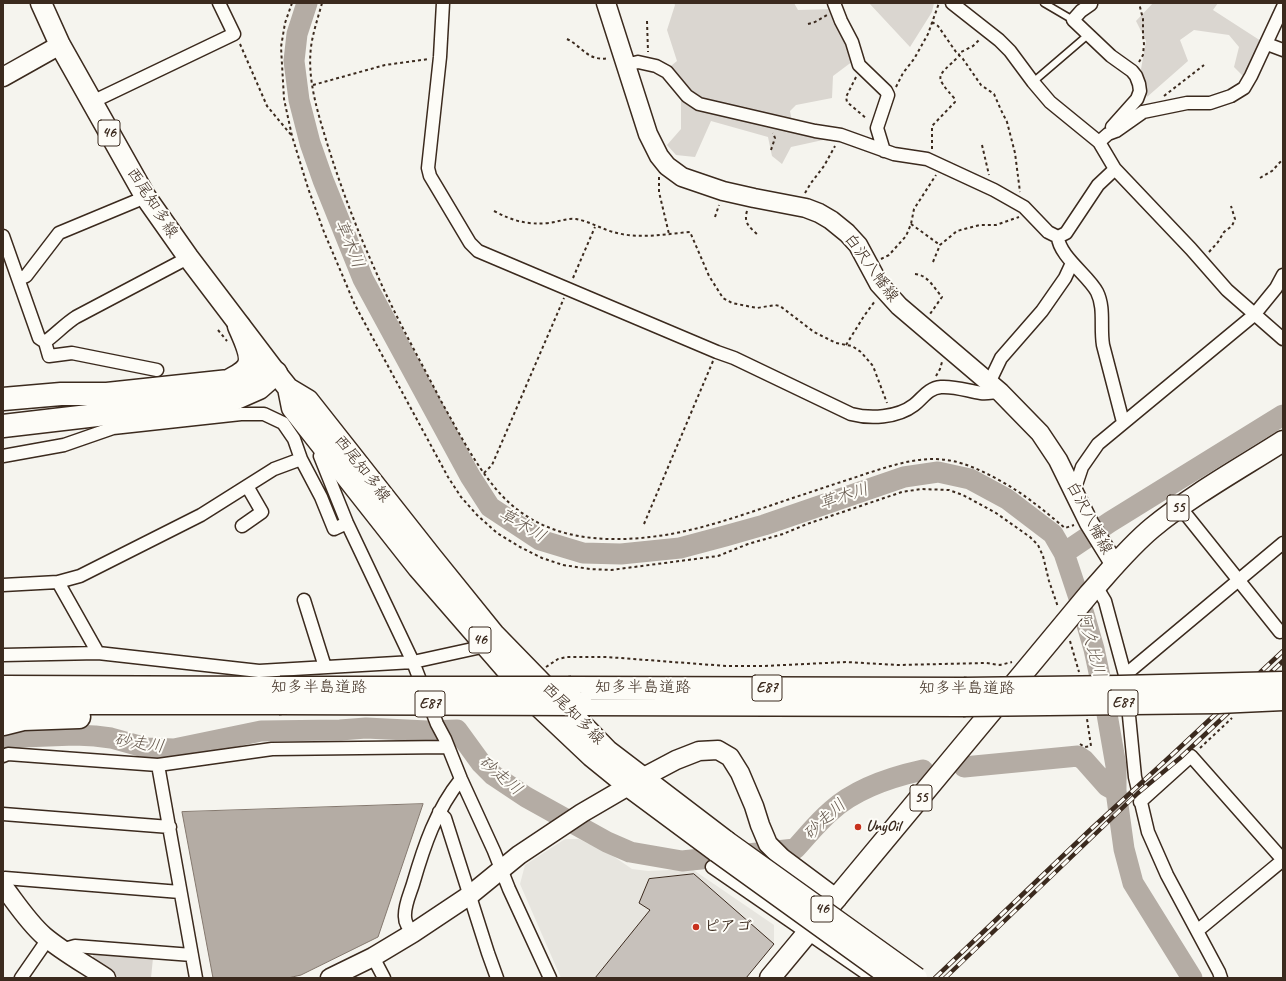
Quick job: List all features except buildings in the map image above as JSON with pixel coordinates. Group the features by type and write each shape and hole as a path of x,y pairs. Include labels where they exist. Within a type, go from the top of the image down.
{"highway":[{"path":"229,381 240,375 248,368 248,347 239,326"},
{"path":"3,399 60,394 107,394 229,381 282,380"},
{"path":"3,426 234,399 282,380"},
{"path":"3,677 125,678 138,687"},
{"name":"知多半島道路","path":"964,697 1143,687 1283,683"},
{"name":"知多半島道路","path":"3,687 138,687 279,695 964,697 1218,702 1283,699"},
{"name":"知多半島道路","path":"3,703 227,703 279,695"},
{"path":"3,724 23,719 192,712 227,703"}],"main road":[{"name":"西尾知多線","path":"41,3 60,44 145,196 188,257 239,326 282,380 308,400 494,634 608,751 635,782 718,853 892,978"},
{"name":"西尾知多線","path":"282,380 292,408 418,568 484,645 537,705 591,756 635,782"},
{"name":"55","path":"770,978 1115,565 1151,529 1180,507 1283,441"},
{"name":"西尾知多線","path":"718,853 917,978"}],"street":[{"path":"92,102 234,34 219,3"},
{"path":"443,3 440,58 428,168 430,176 470,243 478,251 734,358 851,414 869,417 895,414 913,406 926,393 941,387 958,388 983,393 995,387 1002,358 1042,310 1065,278 1072,263"},
{"name":"白沢八幡線","path":"606,3 648,134 659,156 667,166 682,178 723,191 797,206 819,213 842,229 858,245 884,292 921,326 995,387 1040,433 1058,460 1088,521 1115,565"},
{"path":"1091,4 1081,11 1073,20 1111,56 1132,71 1136,76 1140,91 1137,99 1113,126 1108,134 1099,142"},
{"path":"958,5 1010,51 1032,82 1058,110 1099,142 1115,169 1202,261 1227,290 1283,339"},
{"path":"835,6 840,22 852,42 859,65 886,91 888,95 877,128 884,151"},
{"path":"1108,134 1116,131 1143,112 1187,104 1210,103 1238,93 1248,82 1283,7"},
{"path":"3,77 60,44"},
{"path":"1267,44 1283,50"},
{"path":"625,60 656,66 667,72 687,96 699,104 838,135 894,154 931,160 991,188 1026,209 1048,232 1058,237"},
{"path":"1058,237 1066,233 1098,185 1115,169"},
{"path":"19,279 26,276 59,233 145,196"},
{"path":"3,236 8,262 19,279 39,338 45,342 49,356 72,353 157,370"},
{"path":"1058,237 1058,243 1072,263 1097,291 1102,306 1101,332 1103,345 1124,422"},
{"path":"45,342 64,325 76,317 188,257"},
{"path":"1072,488 1077,482 1082,467 1098,444 1254,315 1276,288 1283,275"},
{"path":"3,456 64,445 113,428 241,414 264,414 283,424 294,439 301,459 321,497 334,529 347,523"},
{"path":"320,456 347,523 413,662 437,724 447,743 461,779 502,868 509,889 550,978"},
{"path":"3,586 58,582 80,576 201,515 274,469 301,459"},
{"path":"242,526 262,512 247,486"},
{"path":"1180,507 1280,632"},
{"path":"1125,674 1283,542"},
{"path":"58,582 98,653"},
{"path":"1093,590 1105,601 1125,674 1135,777 1140,802 1151,839 1167,875 1220,972 1221,978"},
{"path":"304,600 325,667"},
{"path":"3,655 98,653 259,671 413,662 477,648 484,645"},
{"path":"3,756 8,754 158,765 272,749 447,743"},
{"path":"330,978 373,957 413,934 470,895 519,855 582,813 676,760 698,751 718,750 730,757 740,773 768,844 782,858 837,899"},
{"path":"1140,802 1192,756 1283,860 1197,932"},
{"path":"158,765 196,978"},
{"path":"413,934 406,923 406,906 421,855 448,794 461,779"},
{"path":"439,812 445,818 497,978"},
{"path":"3,814 170,827"},
{"path":"718,853 808,933 873,978"},
{"path":"3,880 5,878 21,879 180,892"},
{"path":"3,886 24,914 48,939 65,952 106,978"},
{"path":"21,978 48,939"},
{"path":"65,952 68,948 75,946 192,955"},
{"path":"373,957 384,978"}],"lane":[{"path":"1044,3 1073,20"},
{"path":"1032,82 1089,34"}],"path":[{"path":"292,3 285,23 281,47 284,99 292,136 308,188 324,232 356,305 448,477 461,497 477,516 497,533 542,558 563,565 611,570 718,556 748,544 784,534 807,524 902,492 921,489 949,490 963,495 996,513 1017,526 1038,545 1043,556 1049,581 1060,612 1067,621 1080,674"},
{"path":"322,3 310,50 313,95 339,181 356,226 387,296 475,461 491,484 504,498 515,508 534,521 572,536 620,539 655,536 697,529 902,463 923,459 955,461 974,468 1011,487 1065,528 1088,521"},
{"path":"888,95 894,90 903,73 914,59 932,22 939,3"},
{"path":"1132,71 1137,65 1144,50 1143,19 1139,3"},
{"path":"808,24 815,22 835,6"},
{"path":"645,64 648,52 647,21"},
{"path":"932,22 938,26 981,85 994,94 1007,122 1015,153 1020,196 1026,209 996,225 980,225 957,230 940,245 932,262"},
{"path":"931,160 932,126 955,102 955,99 942,84 940,75 959,53 974,46 987,30"},
{"path":"234,34 266,106 292,136"},
{"path":"567,39 578,45 584,53 595,58 625,60"},
{"path":"312,86 385,65 440,58"},
{"path":"1148,111 1148,107 1204,65"},
{"path":"862,68 859,70 846,97 847,102 875,128 877,128"},
{"path":"797,206 811,183 824,166 835,145 838,135"},
{"path":"982,145 991,188"},
{"path":"1260,178 1272,171 1283,159"},
{"path":"869,265 888,255 906,236 911,224 914,209 943,165"},
{"path":"667,166 658,178 659,192 669,234"},
{"path":"754,198 745,217 747,223 759,236"},
{"path":"1202,261 1218,242 1224,232 1232,226 1235,219 1231,206"},
{"path":"494,211 512,220 523,223 552,223 570,219 586,222 617,234 638,237 690,232 709,276 723,298 732,303 758,308 775,305 780,306 814,332 836,343 852,346 861,352 873,366 891,414"},
{"path":"911,224 940,245"},
{"path":"484,472 492,465 595,226"},
{"path":"915,274 926,278 942,297 921,326"},
{"path":"846,345 864,316 878,297 884,292"},
{"path":"926,393 925,390 937,376 944,353 948,348"},
{"path":"644,524 717,352"},
{"path":"536,677 558,659 567,657 607,657 741,666 846,662 890,665 986,663 1000,665 1012,662 1028,668"},
{"path":"1080,744 1085,747 1091,746 1086,717"}],"shaded area":[{"path":"674,3 794,3 798,10 833,9 853,61 833,76 832,98 796,105 790,111 794,131 832,138 791,147 782,164 772,156 768,137 711,121 695,157 676,155 667,145 681,129 681,100 661,74 677,61 667,30 675,5"},
{"path":"869,3 934,3 932,12 910,47"},
{"path":"1153,3 1218,3 1213,10 1261,41 1245,78 1234,67 1239,47 1229,35 1194,30 1180,40 1188,61 1147,97 1141,69 1146,41 1136,21"},
{"path":"423,804 378,937 301,975 288,978 213,978 182,812"},
{"path":"565,839 579,839 610,854 632,869 648,871 692,869 774,925 774,944 746,978 561,978 520,884 525,865"},
{"path":"94,953 153,958 151,978 120,978 92,960"}],"waterway":[{"name":"草木川","path":"307,3 297,34 294,61 299,100 310,143 323,180 363,279 470,476 490,507 540,540 583,553 621,554 680,548 764,525 904,477 938,472 970,479 1007,499 1053,534 1064,553 1094,649 1103,691 1116,766 1116,791 1124,849 1133,883 1192,978"},
{"name":"阿久比川","path":"1064,553 1110,522 1283,415"},
{"name":"砂走川","path":"3,740 22,737 75,735 95,736 111,738 147,748 174,749 261,731 340,730 366,728 427,731 457,730 481,763 493,775 526,797 607,842 630,852 682,861 795,849 826,815 851,796 874,784 923,770"},
{"name":"砂走川","path":"964,767 1078,756 1084,760 1107,786 1116,791"}],"railway":[{"path":"935,978 1091,829 1283,651"},
{"path":"945,978 1138,793 1180,758 1283,661"}],"place":[{"name":"UnyOil","path":"858,827"},
{"name":"ピアゴ","path":"696,927"}]}
